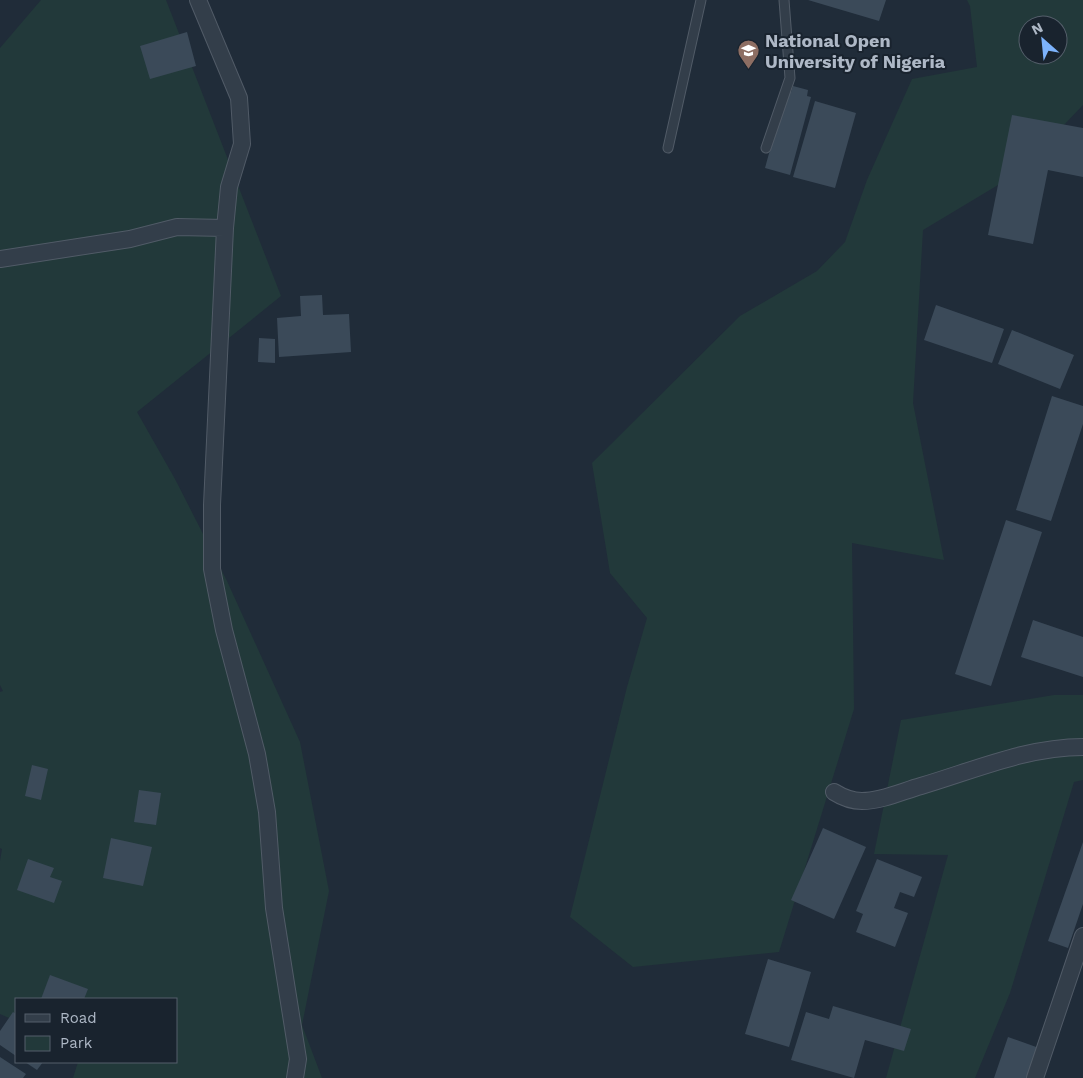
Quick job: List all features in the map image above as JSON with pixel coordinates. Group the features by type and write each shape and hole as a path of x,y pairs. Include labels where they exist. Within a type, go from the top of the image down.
{"street":[{"path":"198,0 239,98 242,144 229,187 225,228 212,505 212,569 224,630 257,754 267,812 274,908 298,1059 295,1078"},
{"path":"0,259 130,238 177,227 225,228"},
{"path":"834,792 844,798 862,801 968,773 1000,760 1054,747 1083,747"},
{"path":"1035,1078 1083,936"}],"lane":[{"path":"668,148 701,0"},
{"path":"766,148 790,78 784,0"}],"green space":[{"path":"41,0 166,0 281,296 137,412 175,479 227,581 300,742 329,891 302,1025 322,1078 73,1078 78,1063 178,1063 178,998 15,998 15,1021 0,1014 0,861 2,849 0,848 0,692 3,691 0,685 0,48"},
{"path":"967,0 1083,0 1083,105 1018,173 923,230 913,403 944,560 852,543 854,709 779,952 633,967 570,917 627,687 647,618 610,573 592,463 740,316 817,271 845,242 867,180 912,79 977,67 970,6"},
{"path":"1054,695 1083,695 1083,780 1074,782 1010,993 975,1078 886,1078 948,855 874,854 901,720"}],"building":[{"path":"808,0 886,0 879,21"},
{"path":"187,32 196,66 150,79 140,46"},
{"path":"793,86 808,90 807,96 811,97 790,175 765,168 786,91 791,92"},
{"path":"815,101 856,113 835,188 793,177"},
{"path":"1012,115 1083,128 1083,177 1048,170 1033,244 988,235"},
{"path":"322,295 323,315 349,314 351,352 279,357 277,318 301,316 300,296"},
{"path":"936,305 1004,329 992,363 924,340"},
{"path":"1012,330 1074,355 1060,389 998,364"},
{"path":"259,338 275,339 275,363 258,362"},
{"path":"1052,396 1083,406 1083,424 1051,521 1016,510"},
{"path":"1006,520 1042,532 991,686 955,674"},
{"path":"1033,620 1083,637 1083,677 1021,657"},
{"path":"32,765 48,769 41,800 25,796"},
{"path":"139,790 161,793 156,825 134,822"},
{"path":"823,828 866,847 834,919 791,900"},
{"path":"111,838 152,847 143,886 103,878"},
{"path":"1083,842 1083,904 1068,948 1048,941"},
{"path":"28,859 54,868 50,877 62,881 54,903 17,890"},
{"path":"877,859 922,877 914,897 900,892 894,908 908,913 895,947 856,932 863,914 856,911"},
{"path":"768,959 811,972 789,1047 745,1034"},
{"path":"50,975 88,989 84,998 41,998"},
{"path":"833,1006 911,1029 904,1051 865,1040 854,1078 791,1060 806,1012 829,1019"},
{"path":"13,1012 15,1013 15,1055 0,1045 0,1031"},
{"path":"1008,1037 1039,1048 1029,1078 994,1078"},
{"path":"0,1057 26,1074 23,1078 0,1078"},
{"path":"26,1063 42,1063 37,1070"}],"place":[{"name":"National Open University of Nigeria","path":"749,69"}]}
